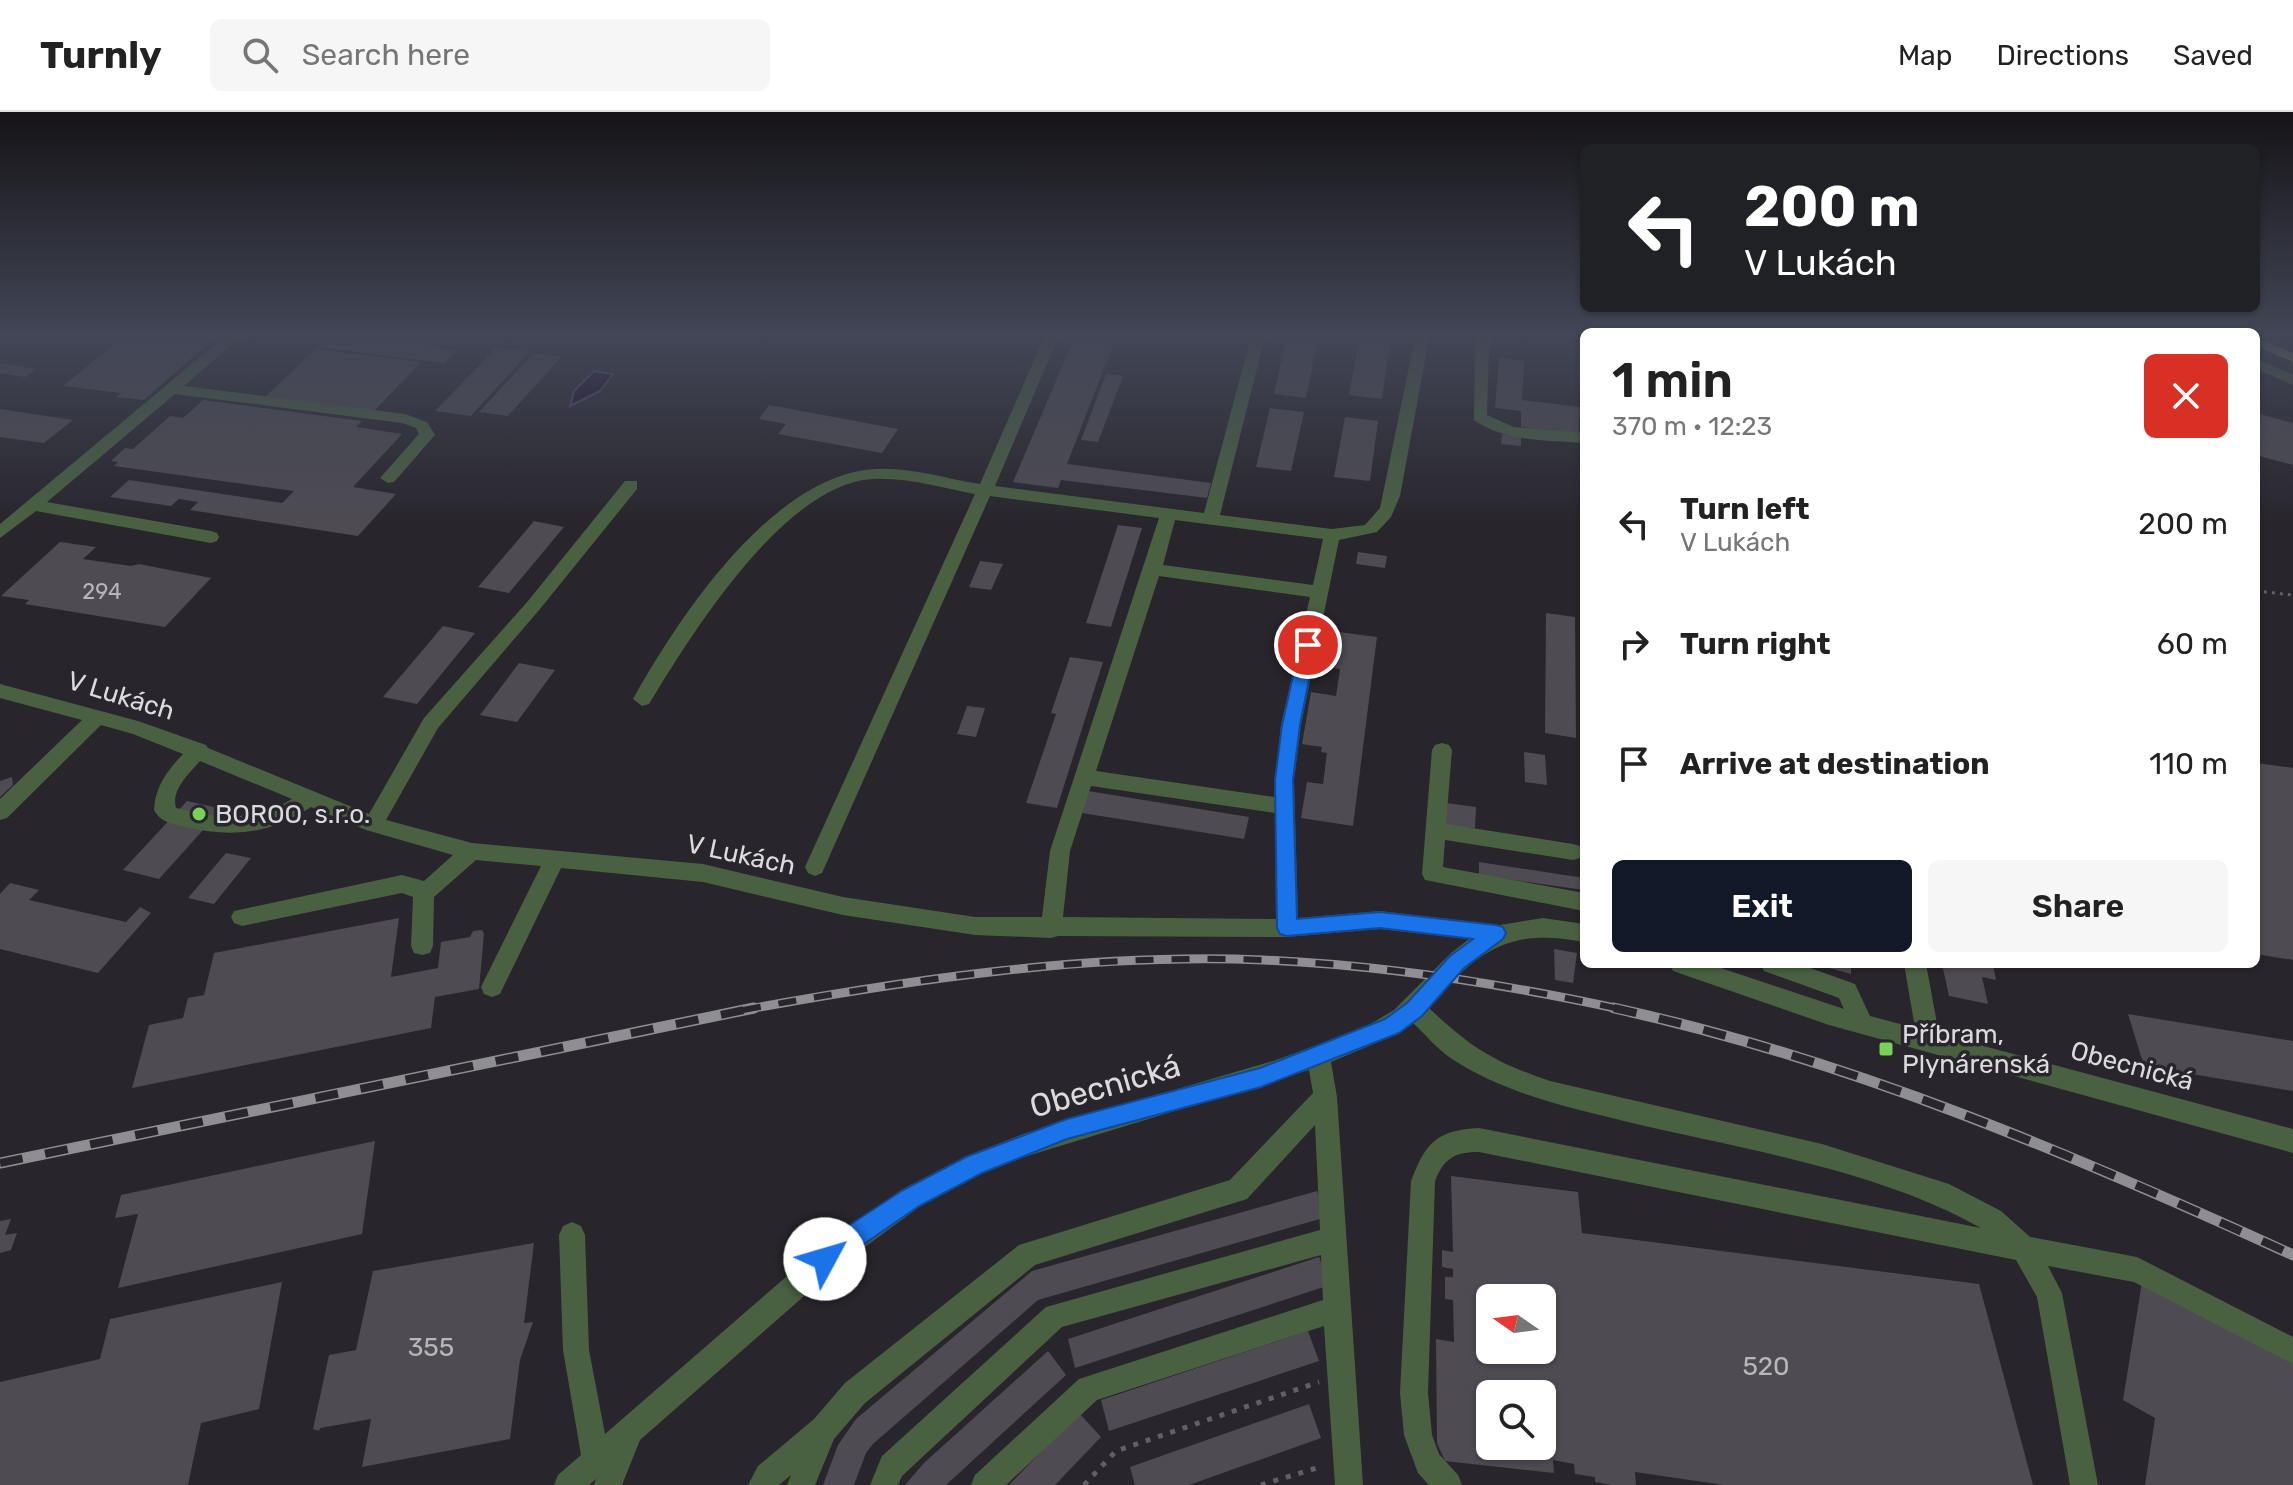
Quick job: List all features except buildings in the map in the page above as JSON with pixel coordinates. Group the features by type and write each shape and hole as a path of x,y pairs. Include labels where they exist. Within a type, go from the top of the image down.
{"street":[{"path":"0,533 161,397"},
{"path":"234,397 405,419 422,425 427,435 388,478"},
{"path":"815,867 1025,397"},
{"path":"1211,519 1242,397"},
{"path":"642,699 692,619 759,539 786,514 835,484 859,475 884,474 1332,535 1364,532 1382,521 1387,513 1410,397"},
{"path":"1480,397 1479,417 1487,424 1501,429 1580,438"},
{"path":"373,824 431,723 534,605 631,485"},
{"path":"32,505 211,537"},
{"path":"1051,929 1060,851 1153,569 1168,514"},
{"path":"1287,928 1284,780 1291,725 1332,535"},
{"path":"1153,569 1319,592"},
{"name":"V Lukách","path":"0,691 97,717 199,750 373,824 472,851 703,873 843,906 975,926 1051,929 1287,928 1380,920 1496,933"},
{"path":"0,812 97,717"},
{"path":"199,750 169,782 163,801 164,810 170,815 225,828 249,826 288,813 310,798"},
{"path":"1442,750 1432,874 1580,901"},
{"path":"1084,777 1284,806"},
{"path":"1435,830 1573,852"},
{"path":"422,946 424,893 472,851"},
{"path":"492,987 555,859"},
{"path":"242,917 402,884 415,886 424,893"},
{"name":"Obecnická","path":"602,1472 629,1431 847,1240 911,1198 974,1165 1067,1129 1261,1077 1319,1057 1392,1026 1414,1009 1443,974 1471,949 1496,933 1526,927 1580,932"},
{"name":"Obecnická","path":"1693,968 1862,1024 2293,1141"},
{"path":"1783,968 1847,991 1862,1024"},
{"path":"1916,968 1929,1041"},
{"path":"1414,1009 1457,1050 1501,1075 1550,1092 1822,1156 1949,1196 1992,1220 2024,1249 2049,1293 2084,1485"},
{"path":"1319,1057 1325,1097 1349,1485"},
{"path":"762,1485 768,1476 824,1429 855,1393 1028,1254 1238,1190 1325,1097"},
{"path":"1448,1485 1428,1463 1418,1435 1414,1393 1423,1181 1429,1162 1440,1148 1455,1140 1479,1140 2137,1270 2293,1351"},
{"path":"568,1485 602,1472 576,1350 572,1235"},
{"path":"884,1485 892,1466 1055,1316 1333,1239"},
{"path":"985,1485 1089,1389 1336,1309"},
{"path":"801,1485 824,1429"}],"path":[{"path":"2260,591 2293,595"},
{"path":"1084,1485 1116,1451 1340,1375"},
{"path":"1261,1485 1345,1459"}],"shaded area":[{"path":"572,397 588,397 570,406"}],"railway":[{"path":"750,1009 872,988 1002,971 1132,960 1197,959 1263,960 1399,971 1489,984 1614,1008"},
{"path":"1614,1008 1624,1010"},
{"path":"1614,1008 1702,1029 1875,1083 2044,1147 2293,1255"},
{"path":"0,1163 750,1009"},
{"path":"743,1010 750,1009"}],"place":[{"name":"BOROO, s.r.o.","path":"199,814"},
{"name":"Příbram, Plynárenská","path":"1886,1049"}],"route":[{"path":"825,1259 847,1240 911,1198 974,1165 1067,1129 1261,1077 1370,1037 1392,1026 1414,1009 1443,974 1471,949 1496,933 1380,920 1287,928 1284,780 1291,725 1308,645"}]}
